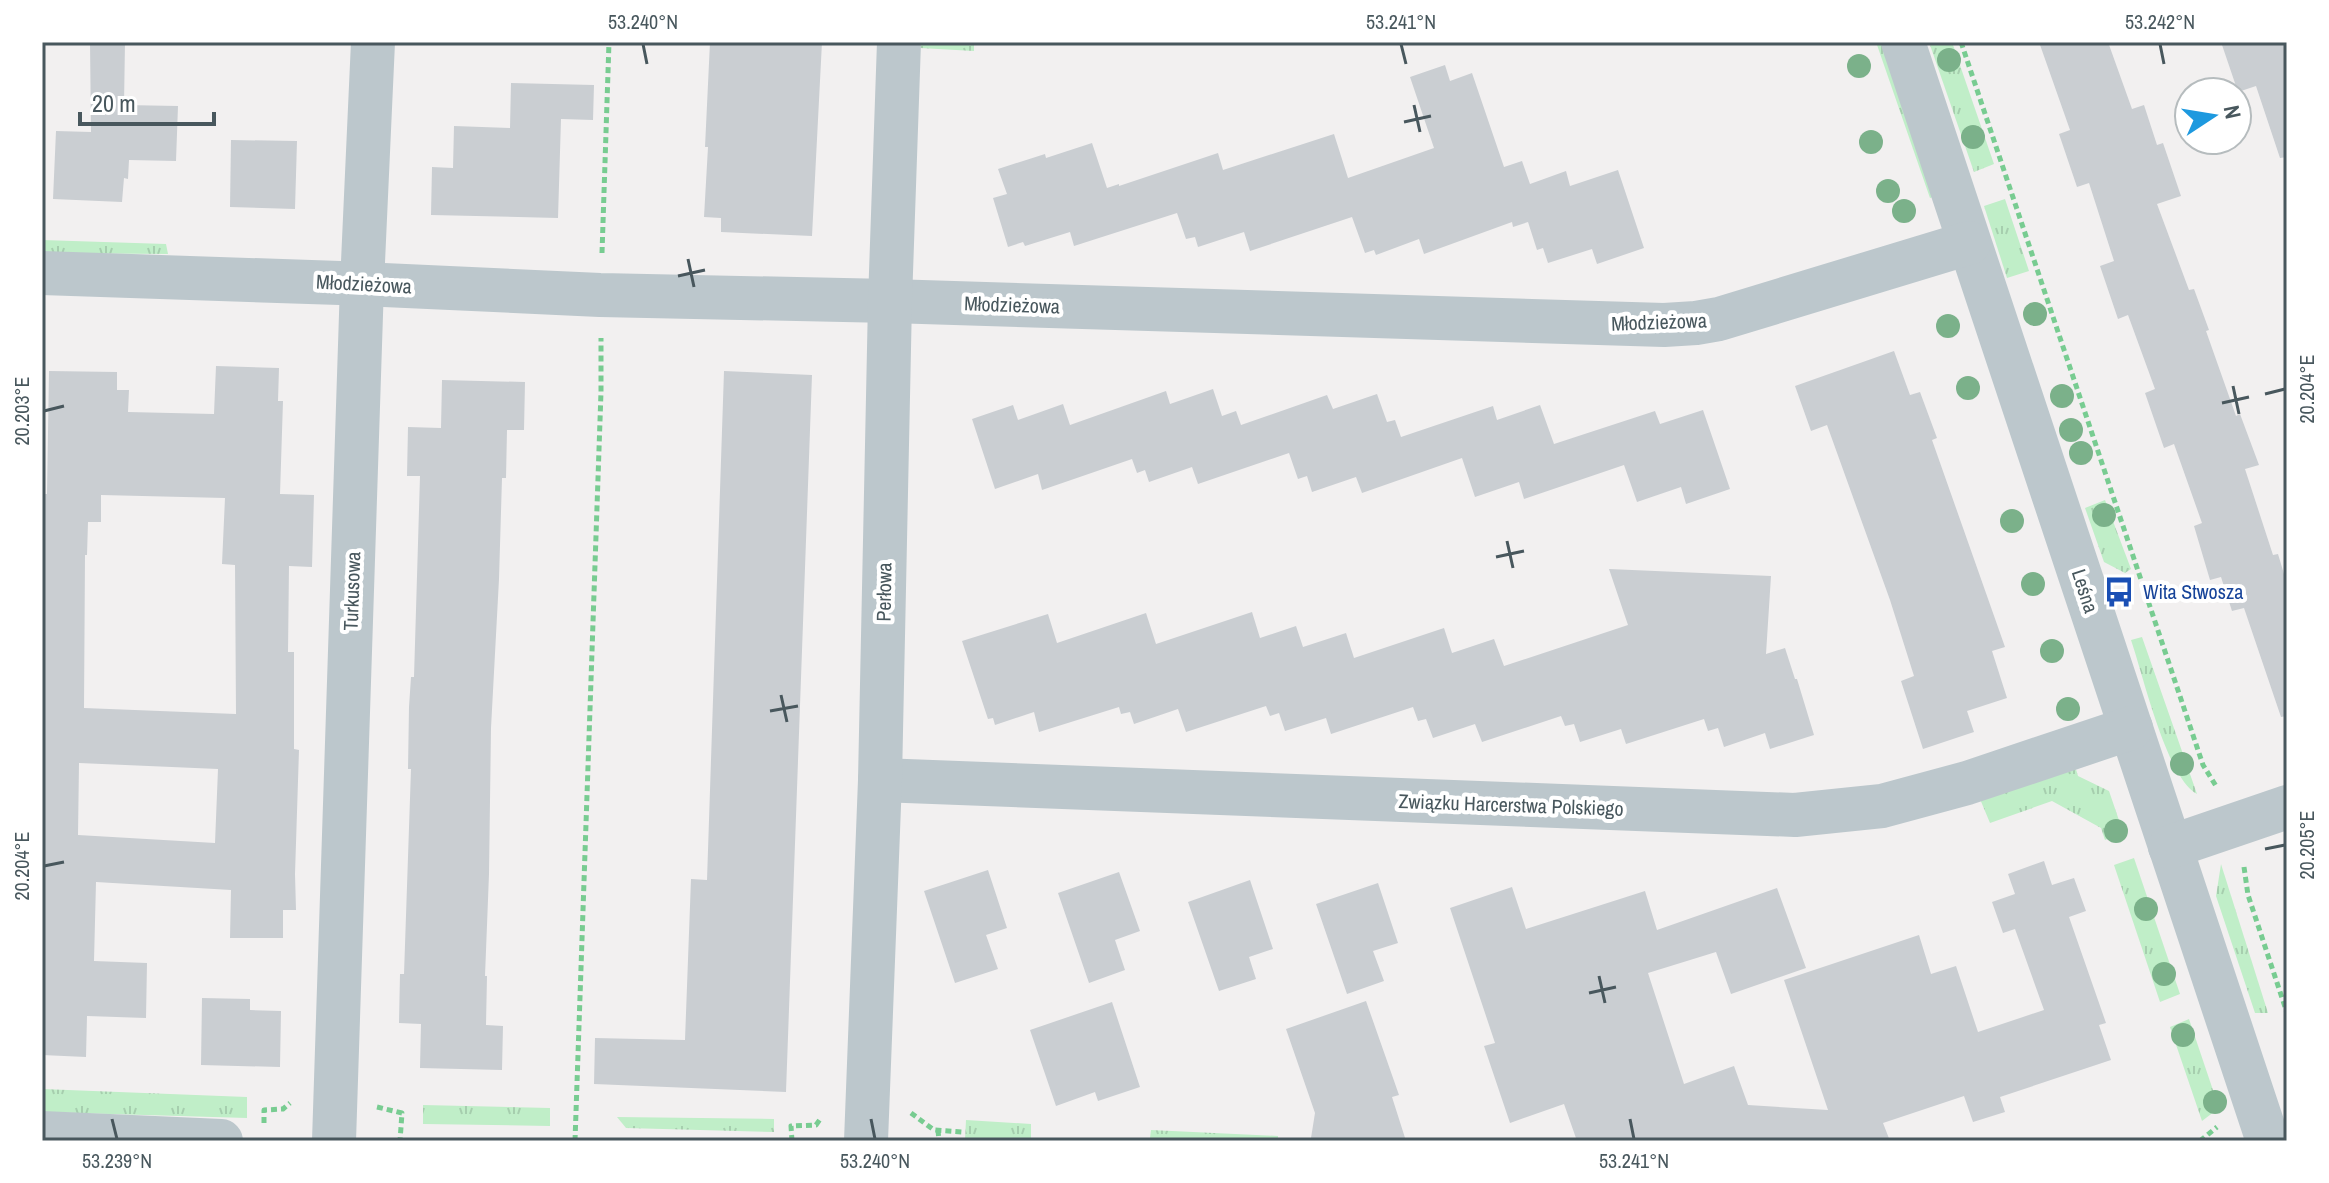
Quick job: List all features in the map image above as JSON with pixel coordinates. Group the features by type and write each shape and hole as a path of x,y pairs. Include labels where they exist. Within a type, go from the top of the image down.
{"street":[{"name":"Turkusowa","path":"334,1141 362,284 373,42"},
{"name":"Perłowa","path":"866,1141 880,780 899,42"},
{"name":"Leśna","path":"1903,42 2268,1141"},
{"name":"Młodzieżowa","path":"42,273 600,295 1664,325 1719,319 1969,243"},
{"name":"Związku Harcerstwa Polskiego","path":"880,780 1795,815 1882,806 1967,783 2131,728"},
{"path":"2170,847 2287,807"},
{"path":"42,1133 221,1141"}],"path":[{"path":"575,1141 601,392 600,295 609,42"},
{"path":"1961,42 2203,765 2222,797"},
{"path":"2242,854 2248,895 2287,1013"},
{"path":"906,1107 916,1118 938,1130 962,1132"},
{"path":"938,1130 939,1141"}],"green space":[{"path":"921,42 974,42 974,51 920,48"},
{"path":"1876,42 1884,42 1936,196 1930,198"},
{"path":"1929,42 1952,42 1994,164 1974,172"},
{"path":"2005,199 2029,271 2007,278 1984,206"},
{"path":"42,240 166,244 168,254 42,253"},
{"path":"2105,500 2131,569 2125,573 2104,562 2085,508"},
{"path":"2142,637 2197,794 2186,785 2176,769 2157,724 2131,640"},
{"path":"2075,766 2078,776 2109,791 2123,832 2105,840 2101,828 2052,801 1990,823 1980,799"},
{"path":"2134,858 2180,994 2160,1002 2114,865"},
{"path":"2221,864 2268,1013 2255,1013 2216,896"},
{"path":"2189,1019 2219,1108 2202,1121 2170,1027"},
{"path":"42,1089 247,1097 247,1118 42,1112"},
{"path":"423,1105 550,1108 550,1126 423,1124"},
{"path":"617,1117 774,1119 774,1132 626,1128"},
{"path":"966,1120 1031,1124 1031,1141 965,1140"},
{"path":"1151,1130 1278,1136 1278,1141 1152,1141"}],"building":[{"path":"90,42 125,42 124,105 178,106 176,161 129,160 122,202 53,199 56,131 91,132"},
{"path":"710,42 822,42 812,236 721,232 721,218 704,217"},
{"path":"2039,42 2108,42 2132,109 2144,105 2157,145 2163,143 2181,196 2157,204 2189,290 2194,289 2236,416 2240,414 2259,465 2245,469 2273,555 2278,554 2287,584 2287,716 2281,717 2244,608 2232,611 2221,577 2210,580 2194,526 2202,523 2174,444 2164,448 2145,393 2155,389 2128,315 2118,319 2100,266 2114,261 2089,183 2077,187 2059,134 2070,130"},
{"path":"2221,42 2287,42 2287,157 2280,158 2256,86 2253,87 2253,76 2233,76"},
{"path":"1445,65 1450,81 1472,73 1504,167 1522,161 1530,184 1566,171 1570,186 1618,170 1644,248 1597,264 1592,249 1548,263 1543,248 1537,250 1528,222 1513,227 1512,222 1424,254 1419,239 1376,255 1374,250 1365,253 1352,217 1250,251 1244,232 1198,247 1195,237 1186,239 1177,213 1074,246 1070,232 1025,246 1023,242 1008,247 993,198 1007,194 998,169 1092,143 1107,188 1218,153 1223,170 1334,134 1348,178 1434,148 1410,77"},
{"path":"511,83 594,85 593,120 561,119 558,218 431,215 432,167 453,168 454,126 510,128"},
{"path":"231,140 297,141 295,209 230,207"},
{"path":"1894,351 1910,395 1920,392 1937,438 1932,440 2005,647 1992,651 2007,698 1967,711 1974,732 1923,749 1901,681 1914,676 1890,600 1827,425 1811,431 1795,386"},
{"path":"216,366 279,368 278,401 283,401 280,494 314,495 312,567 289,566 288,652 294,652 294,749 299,750 296,910 283,910 283,938 230,938 231,890 96,882 94,961 147,963 146,1018 87,1016 86,1057 42,1055 42,494 47,494 49,371 117,372 117,390 129,390 128,412 214,414","holes":["101,495 225,498 222,564 235,565 236,714 84,708 85,555 88,522 101,522","79,763 218,769 215,843 78,835"]},
{"path":"724,371 812,375 786,1092 594,1084 595,1038 685,1040 691,879 707,880"},
{"path":"442,380 525,382 524,430 507,430 506,478 502,478 491,728 486,1025 503,1026 502,1070 420,1068 421,1024 399,1023 400,974 404,974 411,769 408,769 409,707 411,677 414,677 420,476 407,476 408,427 441,428"},
{"path":"1213,389 1222,416 1236,411 1241,425 1327,395 1333,409 1377,394 1387,422 1395,420 1401,437 1493,406 1497,420 1540,405 1554,444 1655,411 1660,424 1703,410 1730,489 1686,504 1681,487 1637,502 1624,465 1524,499 1519,482 1475,497 1462,458 1362,493 1356,477 1312,492 1307,476 1298,479 1289,453 1198,484 1192,467 1149,482 1145,470 1137,473 1132,459 1042,490 1038,474 995,489 972,419 1013,405 1018,420 1063,404 1070,425 1166,391 1170,404"},
{"path":"1609,569 1771,576 1766,654 1785,648 1814,735 1770,749 1765,733 1724,747 1718,728 1708,731 1704,719 1626,744 1621,729 1580,742 1574,724 1565,726 1561,716 1482,742 1475,724 1433,738 1426,719 1418,721 1413,707 1331,734 1326,718 1285,731 1279,713 1270,716 1266,706 1186,732 1178,709 1134,724 1130,712 1121,714 1119,707 1039,732 1034,712 995,725 993,718 988,719 962,641 1048,614 1057,643 1146,613 1156,644 1252,612 1260,638 1296,626 1303,647 1346,633 1354,658 1444,628 1452,653 1494,639 1504,666 1628,625"},
{"path":"2044,861 2052,885 2074,878 2086,911 2069,917 2106,1023 2099,1025 2111,1060 2000,1097 2005,1112 1973,1122 1964,1096 1883,1123 1890,1141 1577,1141 1564,1104 1510,1123 1484,1046 1495,1043 1450,908 1512,887 1526,929 1645,891 1657,930 1777,888 1806,968 1731,994 1716,952 1648,973 1684,1084 1734,1066 1748,1105 1828,1110 1784,980 1919,935 1931,974 1956,966 1978,1032 2044,1010 2015,929 2003,933 1992,902 2015,894 2008,874"},
{"path":"988,870 1007,928 986,935 998,969 955,983 924,891"},
{"path":"1119,872 1140,931 1115,940 1125,970 1089,983 1058,893"},
{"path":"1250,880 1273,949 1249,957 1256,979 1219,991 1188,902"},
{"path":"1378,883 1398,943 1373,951 1384,981 1347,994 1316,904"},
{"path":"202,998 250,999 250,1010 281,1011 280,1067 201,1065"},
{"path":"1366,1001 1399,1095 1392,1097 1406,1141 1311,1138 1315,1113 1286,1029"},
{"path":"1112,1002 1140,1087 1098,1101 1095,1092 1056,1106 1030,1030"}],"place":[{"name":"Wita Stwosza","path":"2119,592"}]}
